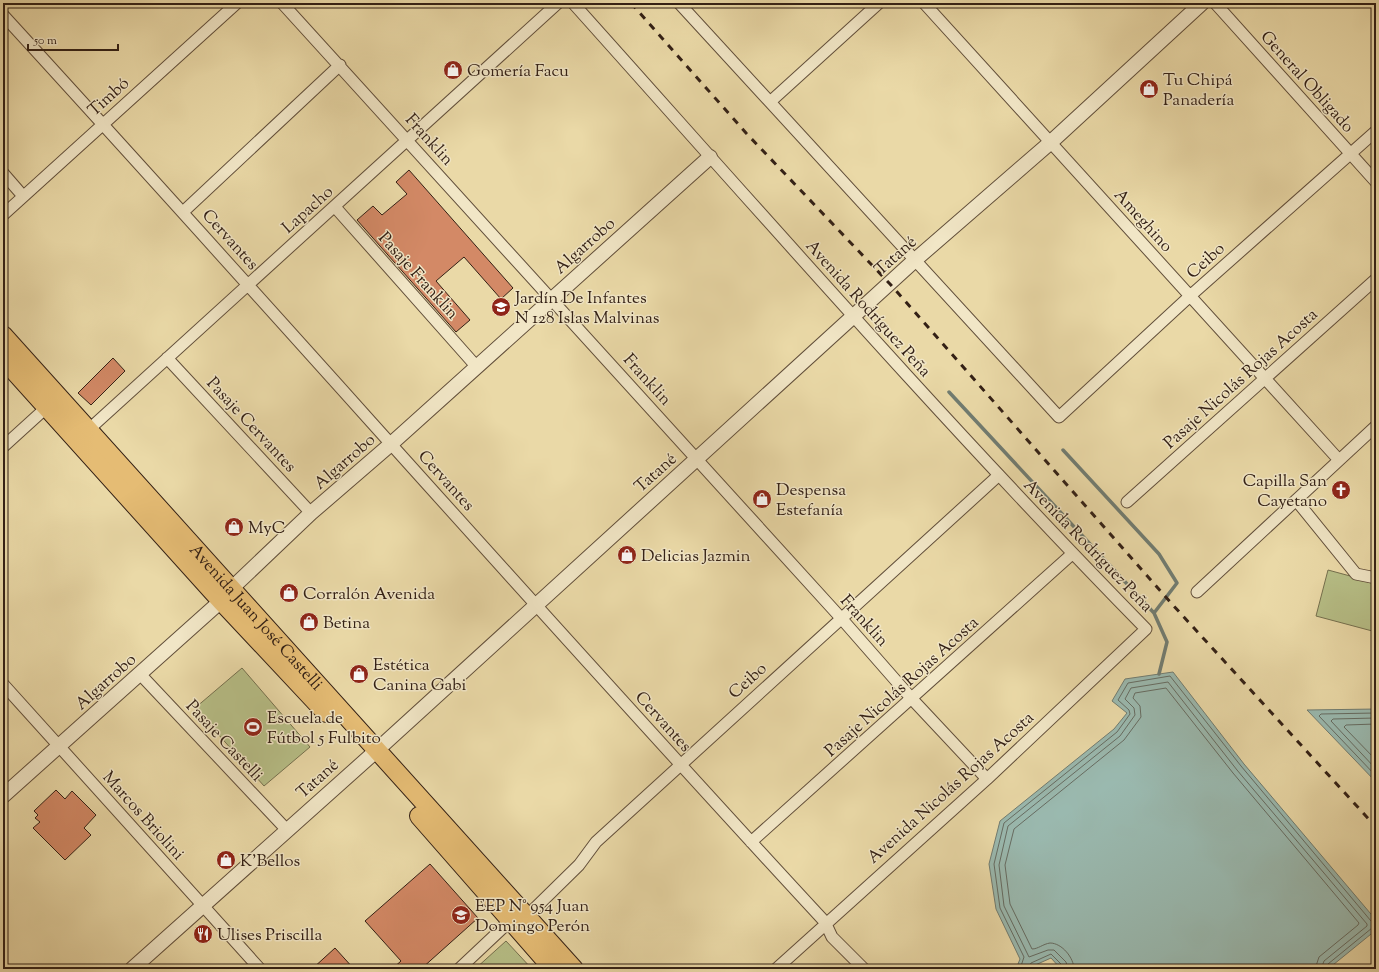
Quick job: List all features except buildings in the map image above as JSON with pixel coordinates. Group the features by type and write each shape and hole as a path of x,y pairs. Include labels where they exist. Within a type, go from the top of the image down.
{"main road":[{"name":"Avenida Juan José Castelli","path":"3,335 82,435 226,595 371,754 518,919 574,969"},
{"name":"Avenida Juan José Castelli","path":"3,359 47,407 82,435"},
{"name":"Avenida Juan José Castelli","path":"518,919 553,969"}],"street":[{"name":"Timbó","path":"3,215 237,3"},
{"name":"Franklin","path":"282,3 340,65 841,618 912,699 987,779"},
{"name":"Lapacho","path":"82,435 558,3"},
{"name":"Avenida Rodríguez Peña","path":"573,3 853,318 1072,554 1146,629"},
{"path":"679,3 915,260"},
{"path":"770,102 879,3"},
{"name":"Ameghino","path":"924,3 1339,460"},
{"name":"Tatané","path":"132,969 696,458 853,318 915,260 1051,142 1202,3"},
{"name":"General Obligado","path":"1215,3 1376,182"},
{"name":"Cervantes","path":"3,15 248,284 679,765 825,922 832,937 864,969"},
{"path":"183,212 340,65"},
{"name":"Ceibo","path":"915,260 1059,417 1190,296 1376,131"},
{"name":"Algarrobo","path":"3,796 226,595 311,513 391,444 710,156"},
{"path":"3,173 24,196"},
{"name":"Pasaje Franklin","path":"335,207 476,366"},
{"name":"Pasaje Nicolás Rojas Acosta","path":"1127,502 1376,279"},
{"name":"Pasaje Cervantes","path":"167,358 311,513"},
{"path":"3,446 47,407"},
{"path":"1197,592 1376,426"},
{"name":"Ceibo","path":"459,969 579,865 596,842 998,475"},
{"path":"1296,500 1356,574 1376,578"},
{"name":"Pasaje Nicolás Rojas Acosta","path":"751,842 1072,554"},
{"name":"Avenida Nicolás Rojas Acosta","path":"776,969 825,922 987,779 1146,629"},
{"name":"Pasaje Castelli","path":"139,673 286,829"},
{"name":"Marcos Briolini","path":"3,684 260,969"}],"green space":[{"path":"1328,570 1376,583 1376,632 1316,616"},
{"name":"Escuela de Fútbol 5 Fulbito","path":"242,668 310,747 264,786 195,708"},
{"path":"506,941 532,969 475,969"}],"water":[{"path":"1173,672 1244,764 1376,920 1376,930 1328,969 1061,969 1051,958 1033,966 1031,969 1016,969 1020,959 996,909 989,864 1000,821 1114,729 1127,713 1112,701 1125,679"},
{"path":"1376,709 1376,782 1307,710"}],"waterway":[{"path":"949,392 1154,613 1167,642 1159,674"},
{"path":"1063,450 1159,554 1177,583 1154,613"}],"railway":[{"path":"631,3 746,133 890,284 1172,604 1376,827"}],"place":[{"name":"Gomería Facu","path":"453,70"},
{"name":"Tu Chipá Panadería","path":"1149,89"},
{"name":"Jardín De Infantes N 128 Islas Malvinas","path":"501,307"},
{"name":"Capilla San Cayetano","path":"1341,490"},
{"name":"Despensa Estefanía","path":"762,499"},
{"name":"MyC","path":"234,527"},
{"name":"Delicias Jazmin","path":"627,555"},
{"name":"Corralón Avenida","path":"289,593"},
{"name":"Betina","path":"309,622"},
{"name":"Estética Canina Gabi","path":"359,674"},
{"name":"Escuela de Fútbol 5 Fulbito","path":"253,727"},
{"name":"K'Bellos","path":"226,860"},
{"name":"EEP N° 954 Juan Domingo Perón","path":"461,915"},
{"name":"Ulises Priscilla","path":"203,934"}]}
